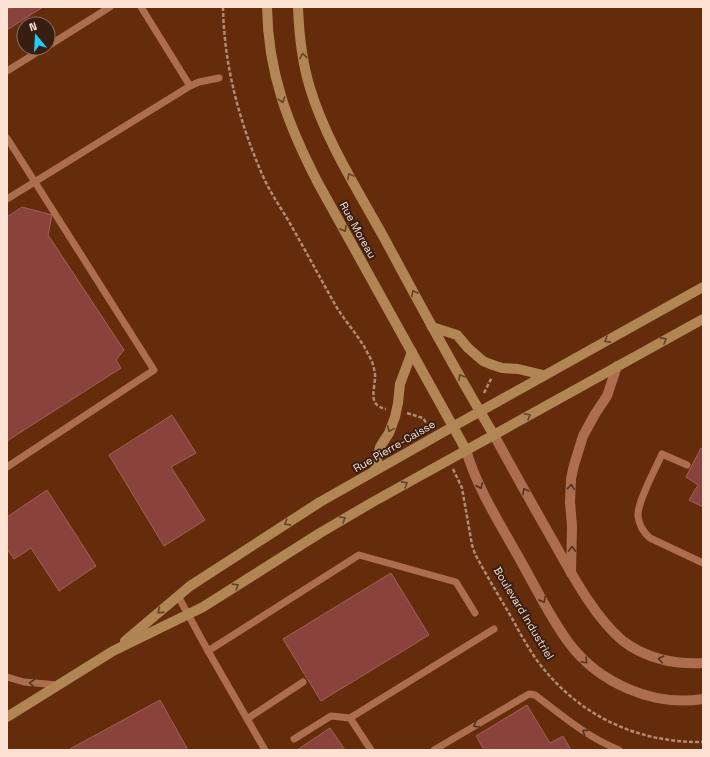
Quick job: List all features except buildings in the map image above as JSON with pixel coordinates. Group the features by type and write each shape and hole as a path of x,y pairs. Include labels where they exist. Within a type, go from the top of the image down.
{"main road":[{"name":"Rue Moreau","path":"267,7 268,34 274,68 281,97 291,127 318,183 466,450"},
{"name":"Rue Moreau","path":"298,7 300,38 309,87 321,119 350,176 432,327 494,435"},
{"name":"Rue Pierre-Caisse","path":"113,651 190,586 248,547 320,502 543,375 703,287"},
{"name":"Rue Pierre-Caisse","path":"7,717 113,651 216,599 354,513 703,318"},
{"path":"432,327 458,335 472,352 490,364 502,368 518,369 543,375"},
{"path":"374,470 380,447 389,433 395,417 400,384 412,352"}],"street":[{"path":"571,573 572,526 570,496 574,465 583,436 607,396 617,366"},
{"path":"494,435 571,573 605,623 623,641 642,653 664,660 685,663 703,663"},
{"name":"Boulevard Industriel","path":"466,450 473,471 489,504 560,631 575,650 602,675 636,692 659,699 689,701 703,699"}],"lane":[{"path":"56,41 110,7"},
{"path":"141,7 190,86"},
{"path":"7,71 31,56"},
{"path":"7,199 190,86 199,82 219,78"},
{"path":"7,138 154,370 7,467"},
{"path":"687,465 662,454 641,501 638,515 639,523 644,533 650,538 703,563"},
{"path":"208,651 359,555 456,582 475,613"},
{"path":"178,596 265,750"},
{"path":"294,739 331,716 350,718 494,629"},
{"path":"7,677 24,682 58,685"},
{"path":"247,719 303,682"},
{"path":"434,750 529,694 535,695 584,732 619,750"},
{"path":"350,718 371,750"}],"path":[{"path":"223,7 225,48 231,82 242,120 262,174 336,306 372,360 375,375 375,402 381,408 390,410"},
{"path":"484,393 488,388 493,375"},
{"path":"405,413 423,418 429,427"},
{"name":"Boulevard Industriel","path":"462,488 472,545 475,554 529,648 554,681 585,708 619,726 653,737 703,742"}]}
